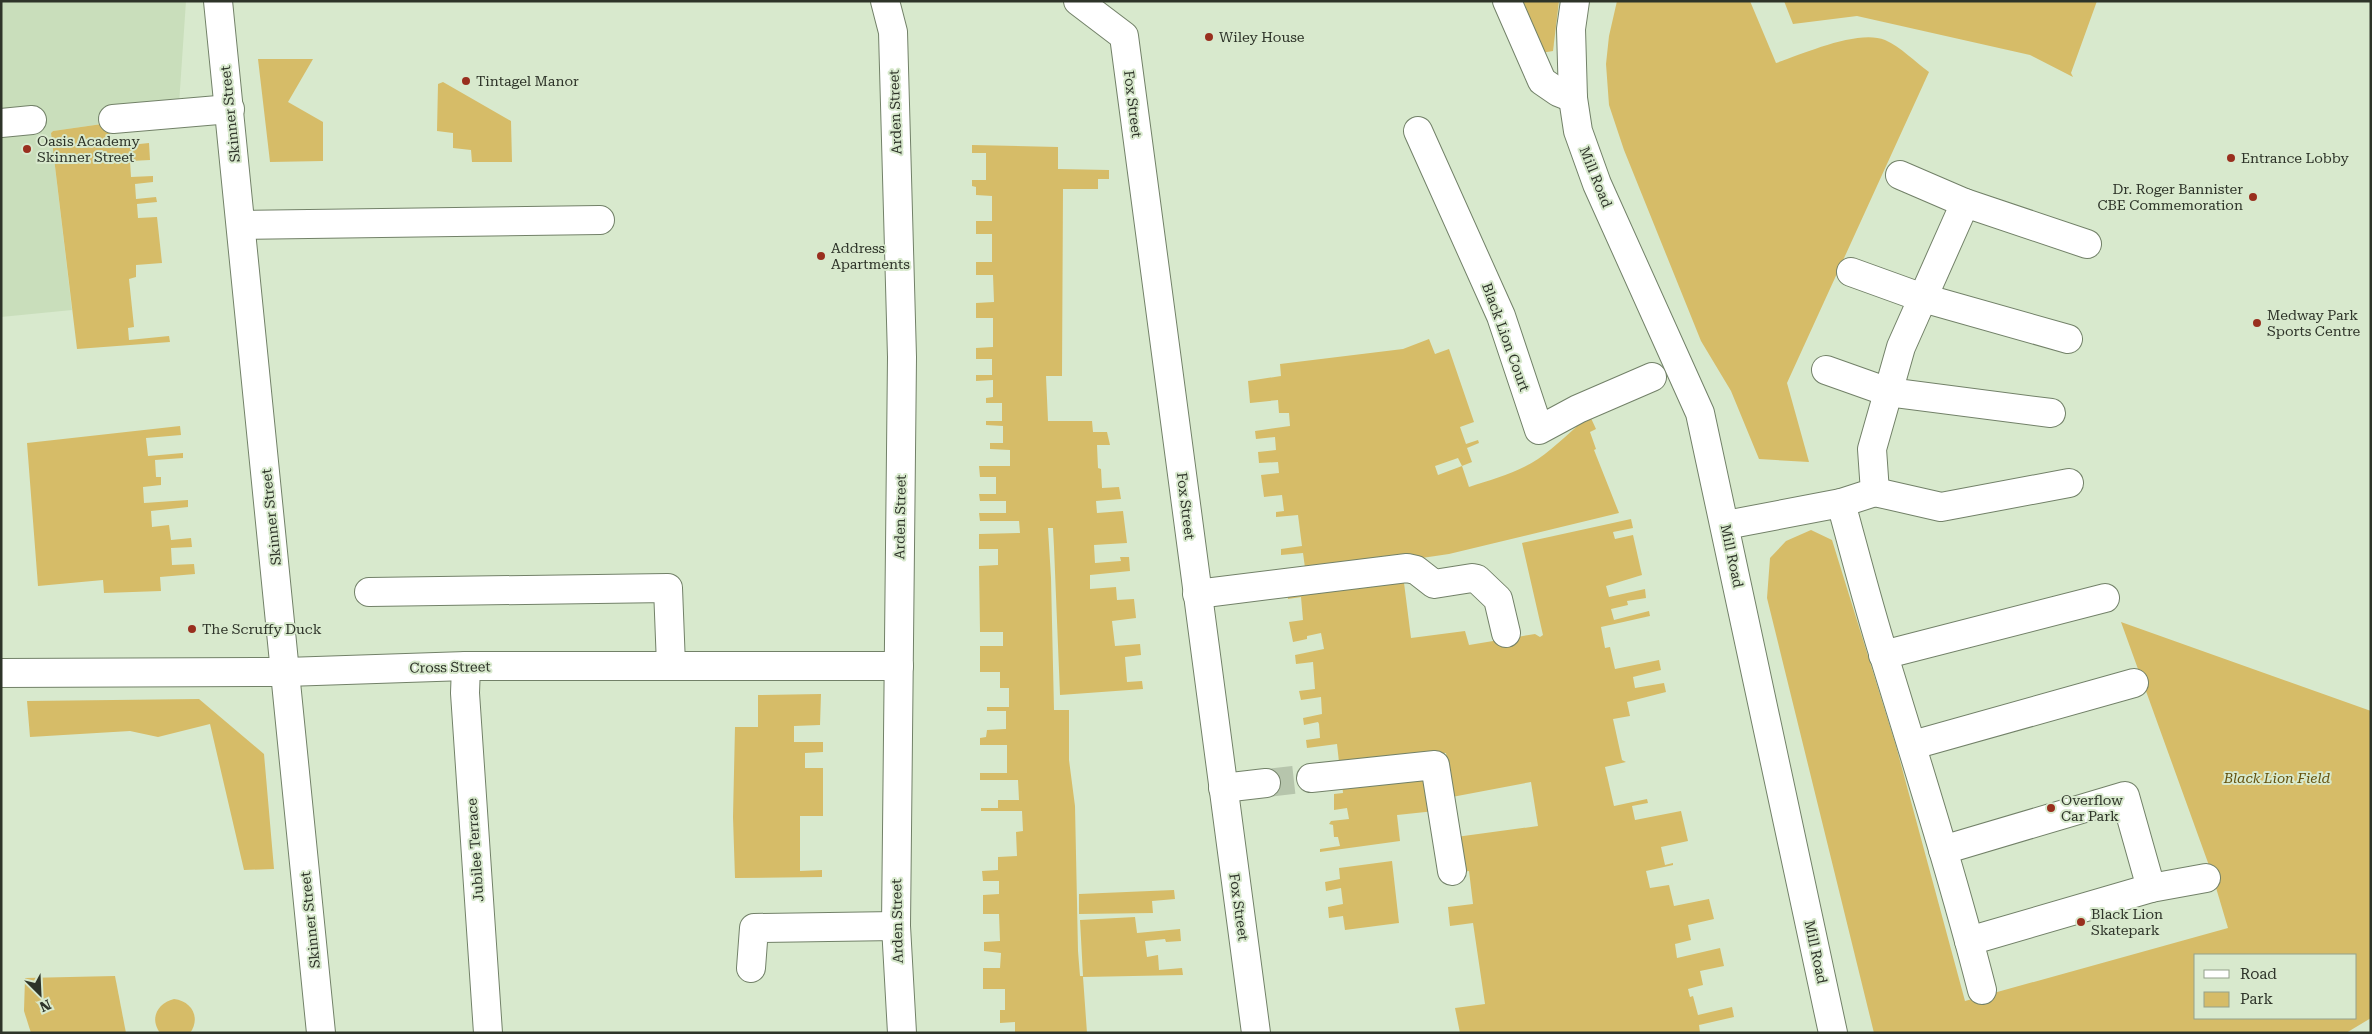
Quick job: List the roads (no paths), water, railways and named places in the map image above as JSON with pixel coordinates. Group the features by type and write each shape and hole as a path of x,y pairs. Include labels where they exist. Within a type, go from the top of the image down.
{"street":[{"name":"Skinner Street","path":"218,1 242,225 321,1033"},
{"name":"Arden Street","path":"885,1 893,32 902,357 896,926 902,1033"},
{"name":"Fox Street","path":"1078,1 1124,36 1256,1033"},
{"path":"1507,1 1542,81 1558,92 1573,98"},
{"name":"Mill Road","path":"1575,1 1571,29 1573,98 1578,131 1597,184 1700,412 1726,525 1833,1033"},
{"path":"114,119 230,109"},
{"path":"1,122 32,120"},
{"name":"Black Lion Court","path":"1418,131 1501,316 1539,430 1578,409 1652,377"},
{"path":"1900,175 1965,203 2087,244"},
{"path":"1875,492 1872,449 1888,392 1902,348 1965,203"},
{"path":"242,225 600,220"},
{"path":"1851,272 1923,298 2068,339"},
{"path":"1826,370 1888,392 2051,413"},
{"path":"1726,525 1841,503 1875,492 1941,507 2069,483"},
{"path":"1841,503 1883,655 1913,745 1944,850 1982,990"},
{"path":"1197,594 1407,568 1416,570 1434,584 1472,578 1477,579 1498,599 1506,633"},
{"path":"369,592 668,588 670,666"},
{"path":"1883,655 2105,598"},
{"name":"Cross Street","path":"1,673 286,672 466,666 899,666"},
{"name":"Jubilee Terrace","path":"466,666 465,693 488,1033"},
{"path":"1913,745 2134,682"},
{"path":"1312,778 1435,765 1452,870"},
{"path":"1223,788 1266,783"},
{"path":"1944,850 2124,796 2151,888"},
{"path":"1970,941 2151,888 2206,878"},
{"path":"751,968 754,928 896,926"}],"tunnel":[{"path":"1266,783 1311,778"}],"place":[{"name":"Wiley House","path":"1209,37"},
{"name":"Tintagel Manor","path":"466,81"},
{"name":"Oasis Academy Skinner Street","path":"27,149"},
{"name":"Entrance Lobby","path":"2231,158"},
{"name":"Dr. Roger Bannister CBE Commemoration","path":"2253,197"},
{"name":"Address Apartments","path":"821,256"},
{"name":"Medway Park Sports Centre","path":"2257,323"},
{"name":"The Scruffy Duck","path":"192,629"},
{"name":"Overflow Car Park","path":"2051,808"},
{"name":"Black Lion Skatepark","path":"2081,922"}],"park label":[{"name":"Black Lion Field","path":"2277,778"}]}
